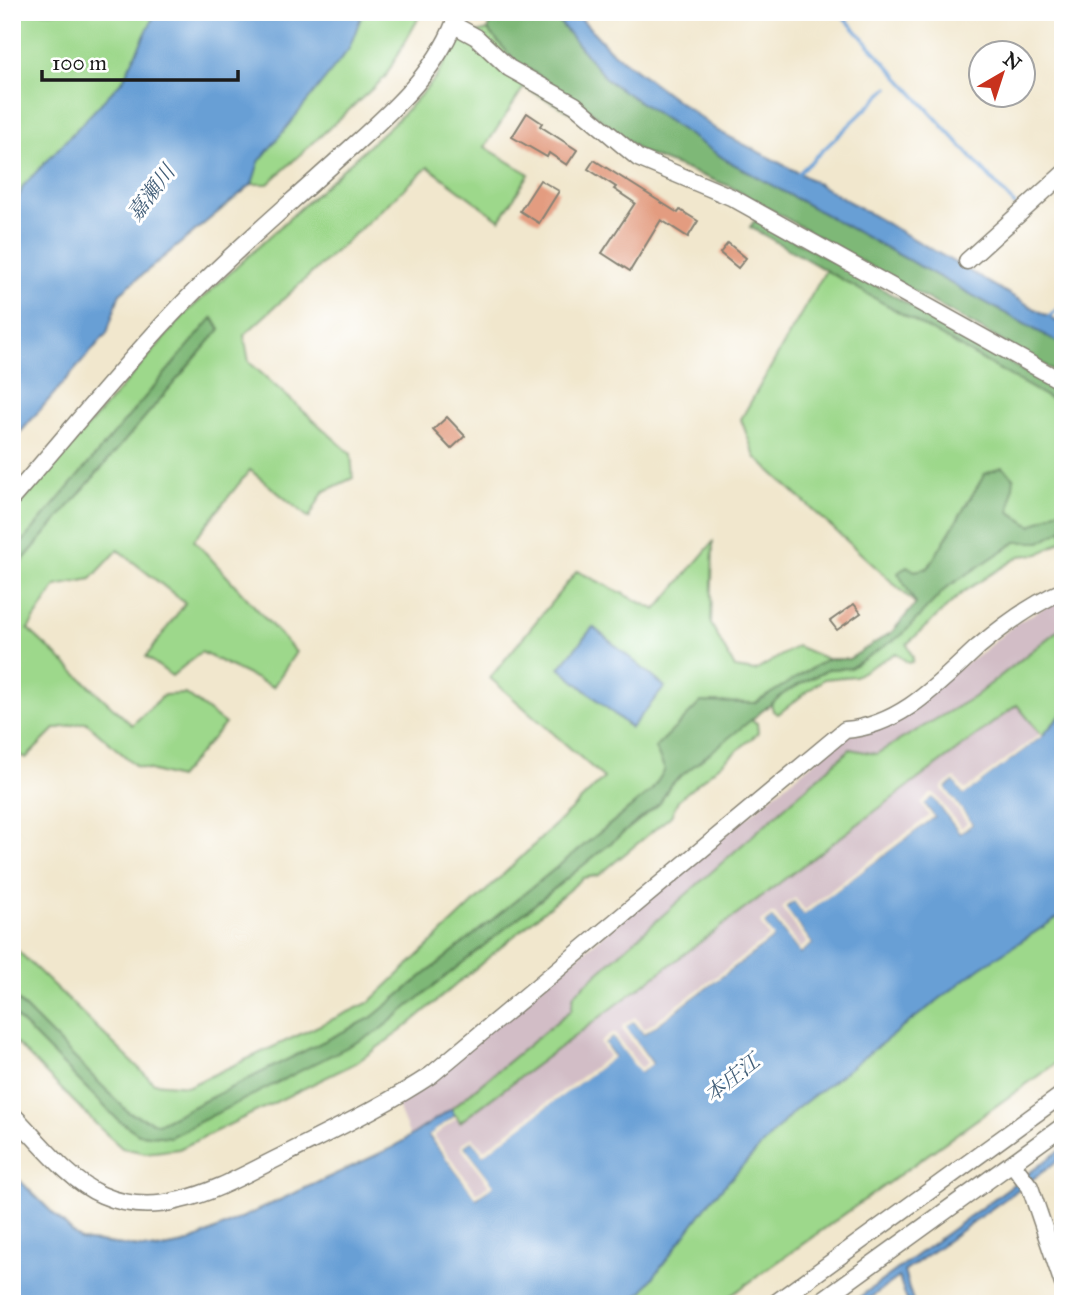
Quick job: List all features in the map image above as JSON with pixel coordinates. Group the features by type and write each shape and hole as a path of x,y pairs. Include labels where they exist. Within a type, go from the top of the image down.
{"street":[{"path":"12,498 185,301 395,106 428,70 456,19 509,68 575,105 638,158 731,197 1063,382"},
{"path":"967,261 1063,174"},
{"path":"12,1114 73,1175 102,1195 124,1203 145,1205 179,1201 215,1189 393,1100 431,1075 845,730 876,724 896,715 944,681 1012,620 1063,590"},
{"path":"774,1304 1063,1094"},
{"path":"817,1304 1016,1168 1063,1126"},
{"path":"1016,1168 1030,1187 1063,1283"}],"shaded area":[{"path":"1063,597 1063,840 493,1284 412,1141 397,1105 848,734 862,733 982,652 1015,624"}],"green space":[{"path":"12,12 223,12 12,262"},
{"path":"336,12 420,12 385,77 268,184 252,184 120,293"},
{"path":"494,12 551,12 607,80 726,160 1063,345 1063,376 729,186 641,152 572,96 515,61 488,30"},
{"path":"488,30 515,61 572,96 575,115 524,87 485,147 529,174 500,220 428,167 244,335 249,362 351,454 353,478 323,492 309,518 250,470 194,540 296,652 273,687 201,652 172,676 146,657 185,603 118,550 91,579 56,586 28,629 132,725 164,695 186,694 225,724 178,778 136,766 86,722 55,729 26,758 12,752 12,573 220,329 213,318 12,554 12,514 184,315 402,115 435,79 459,38"},
{"path":"756,219 1063,394 1063,406 750,227"},
{"path":"826,270 1063,406 1063,508 1031,526 1009,511 985,474 928,568 915,571 916,604 755,457 741,419"},
{"path":"212,318 220,329 12,573 12,554"},
{"path":"1002,467 1014,478 1010,512 1031,526 1063,508 1063,529 1040,542 1016,542 946,588 902,635 850,668 829,669 787,691 670,785 660,803 377,1032 170,1137 139,1134 118,1120 12,1013 12,995 129,1113 158,1124 371,1018 651,791 665,770 655,748 701,702 755,703 827,659 849,659 892,632 916,604 898,573 907,566 915,571 928,568 985,474"},
{"path":"1063,529 1063,540 1039,554 1020,556 963,592 907,644 912,662 908,663 896,653 855,676 824,679 778,714 773,711 771,703 787,691 829,669 850,668 901,635 946,588 1016,542 1040,542"},
{"path":"713,542 711,624 735,668 755,671 797,646 827,659 755,703 701,702 651,791 371,1018 158,1124 129,1113 12,995 12,945 154,1083 189,1086 370,1002 604,778 490,678 577,571 656,610"},
{"path":"1063,626 1063,713 1042,736 1017,705 460,1122 456,1116 429,1135 476,1198 12,1304 12,1173 80,1240 157,1249 185,1244 394,1147 451,1109 571,1010 574,994 850,749 876,754 974,697"},
{"path":"749,719 757,723 758,733 678,800 671,816 599,875 583,878 402,1030 356,1063 179,1149 146,1153 122,1148 12,1039 12,1013 118,1120 139,1134 377,1032 660,803 670,785"},
{"path":"1063,876 1063,1058 719,1304 553,1304"}],"water":[{"name":"嘉瀬川","path":"156,12 363,12 349,49 259,162 252,184 120,293 107,333 12,442 12,216 23,186 123,80"},
{"path":"551,12 575,12 611,51 718,131 799,173 1063,325 1063,345 726,160 607,80"},
{"path":"593,627 665,687 631,728 559,668"},
{"name":"本庄江","path":"1063,713 1063,914 980,968 795,1110 712,1199 643,1291 622,1304 12,1304 12,1173 80,1240 157,1249 185,1244 394,1147 451,1109 455,1116 429,1136 477,1198 493,1185 464,1146 472,1140 483,1154 614,1056 604,1043 613,1037 641,1072 652,1063 625,1027 634,1021 644,1034 773,938 764,924 772,917 800,953 812,944 785,908 794,901 804,914 934,817 924,803 933,797 960,833 972,824 945,788 954,781 964,794 1042,736"},
{"path":"1063,1148 1063,1157 904,1272 914,1304 908,1304 899,1277 862,1304 850,1304"}],"pier":[{"path":"1040,734 1042,736 964,795 954,781 945,787 972,824 960,833 933,797 924,804 934,817 804,915 794,901 785,907 812,944 800,953 772,917 764,924 774,937 644,1034 634,1021 626,1027 652,1064 640,1073 613,1037 604,1043 614,1057 483,1155 472,1140 464,1146 494,1185 476,1198 429,1135 455,1116 457,1118 434,1136 477,1193 489,1185 461,1148 462,1143 473,1137 484,1150 609,1056 600,1043 611,1033 615,1034 641,1068 647,1063 622,1029 623,1025 635,1017 645,1029 769,937 760,923 771,914 775,914 800,948 807,943 782,909 783,905 795,898 805,910 929,816 921,803 931,794 935,794 961,828 967,823 942,789 943,785 955,778 965,790"}],"building":[{"path":"527,113 542,123 540,126 577,150 567,165 549,153 547,157 512,137"},
{"path":"594,160 678,213 680,210 698,221 688,237 661,220 630,271 602,253 635,203 588,169"},
{"path":"540,180 559,191 539,223 520,211"},
{"path":"728,243 746,258 738,268 720,253"},
{"path":"447,417 465,436 451,449 433,430"},
{"path":"854,604 861,613 837,630 830,621"}],"waterway":[{"path":"839,12 1015,205"},
{"path":"799,173 888,88"},
{"path":"1049,317 1063,304"}]}
